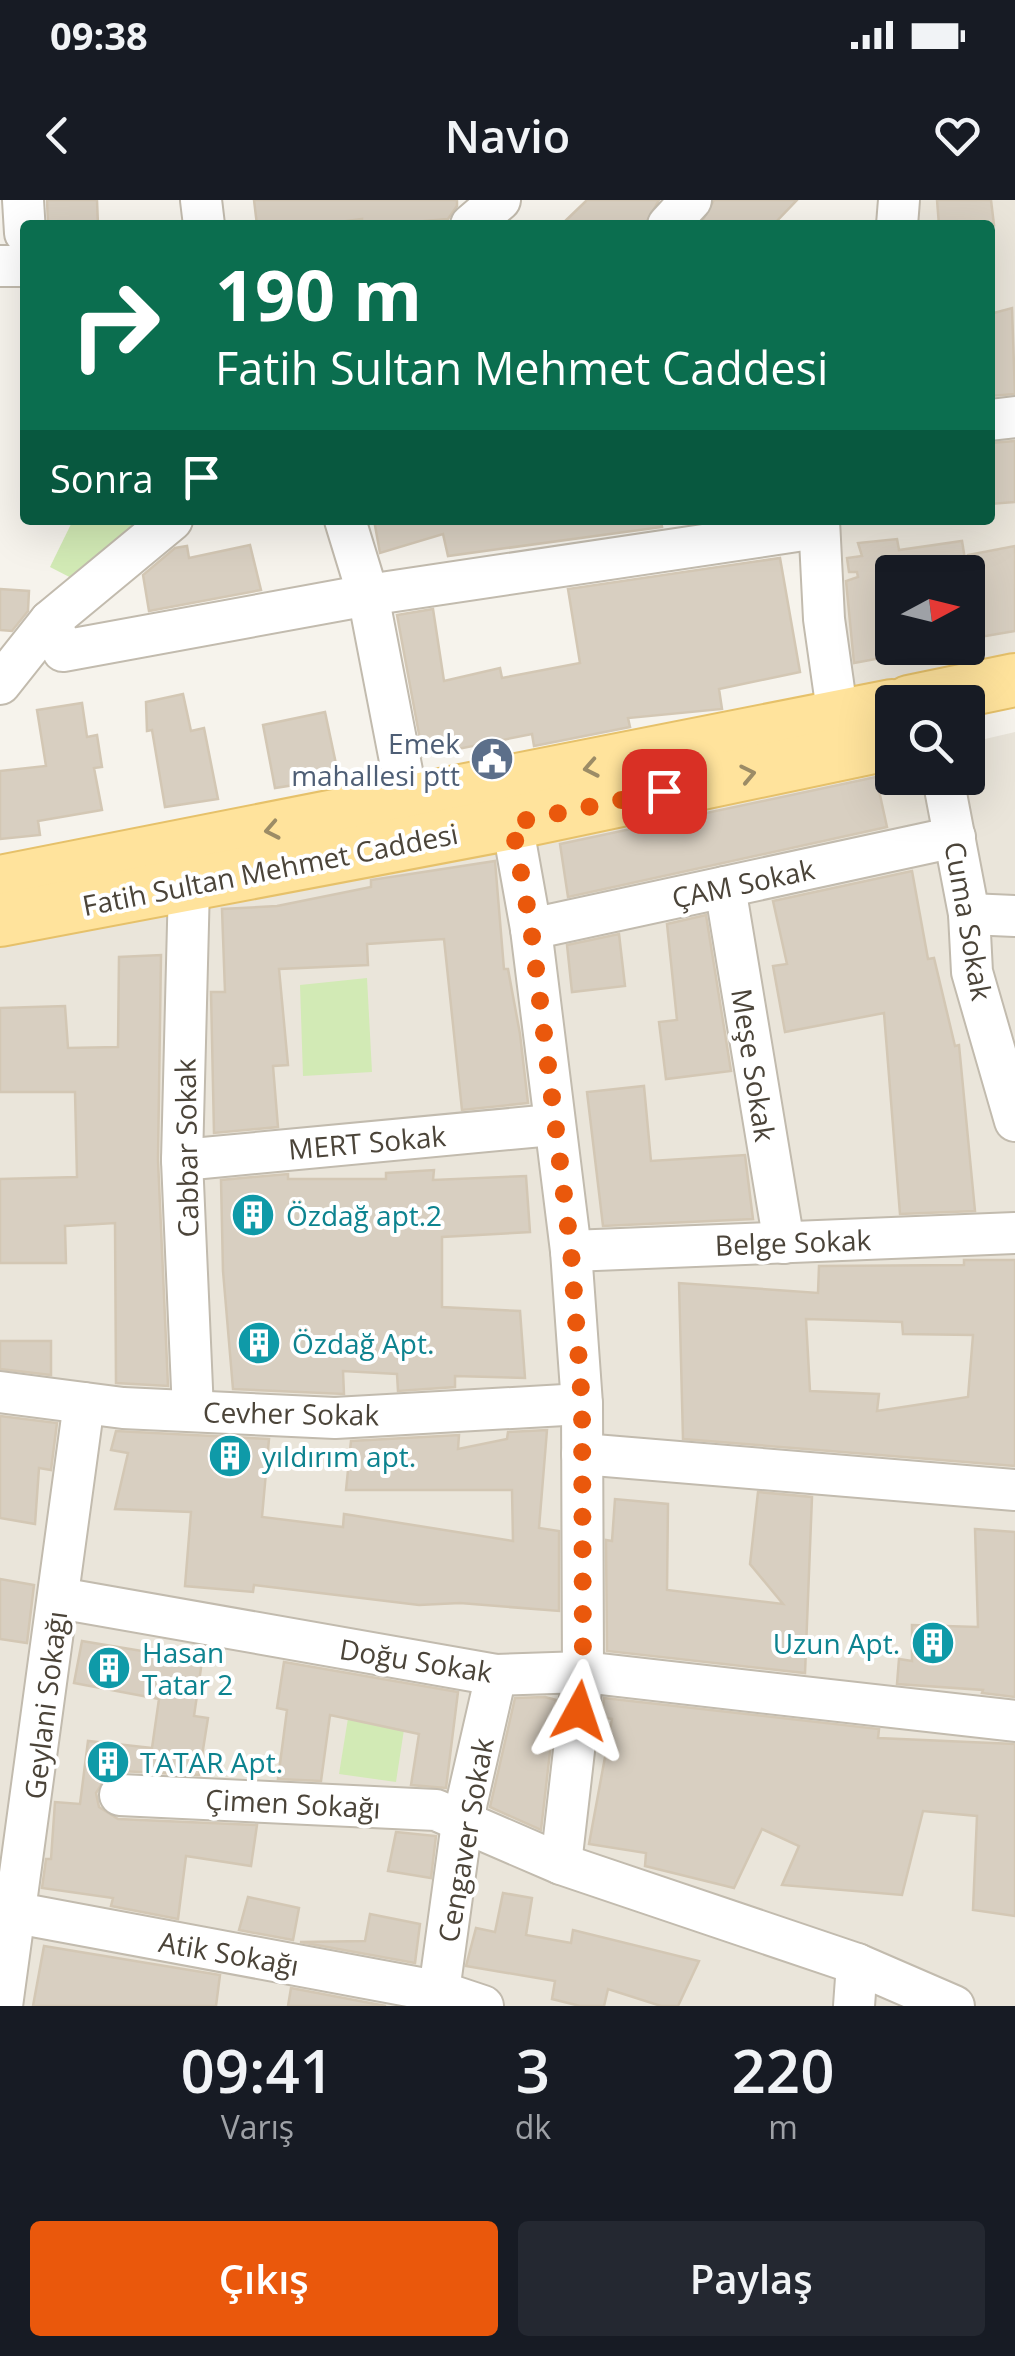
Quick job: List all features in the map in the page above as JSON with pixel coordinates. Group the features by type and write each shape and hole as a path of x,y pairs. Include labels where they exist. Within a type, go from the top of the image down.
{"main road":[{"path":"985,686 1015,680"},
{"name":"Fatih Sultan Mehmet Caddesi","path":"0,920 189,885 412,823 875,710"},
{"path":"985,724 1015,717"},
{"name":"Fatih Sultan Mehmet Caddesi","path":"0,882 412,823 512,823 875,748"}],"street":[{"path":"477,220 500,200"},
{"path":"673,220 691,200"},
{"path":"0,684 50,621 166,525"},
{"path":"347,525 368,595 412,823"},
{"path":"50,621 64,651 368,595 812,525"},
{"path":"818,525 838,718"},
{"name":"Cuma Sokak","path":"946,795 969,914 972,972 1013,1108"},
{"path":"512,823 531,928 552,1125 571,1251 582,1404 583,1672 562,1864"},
{"name":"ÇAM Sokak","path":"531,928 954,837"},
{"name":"Cabbar Sokak","path":"189,885 182,1160 194,1412"},
{"name":"Meşe Sokak","path":"724,886 784,1243"},
{"path":"969,914 1015,916"},
{"name":"MERT Sokak","path":"182,1160 552,1125"},
{"name":"Belge Sokak","path":"571,1251 1015,1232"},
{"name":"Cevher Sokak","path":"0,1392 194,1412 335,1418 582,1404"},
{"name":"Geylani Sokağı","path":"2,2006 84,1403"},
{"path":"582,1454 1015,1490"},
{"name":"Doğu Sokak","path":"58,1598 496,1675 583,1672 1015,1721"},
{"name":"Cengaver Sokak","path":"439,1999 462,1823 496,1675"},
{"name":"Çimen Sokağı","path":"120,1795 436,1810 562,1864 857,1964 954,2006"},
{"name":"Atik Sokağı","path":"17,1914 483,2006"},
{"path":"854,2006 857,1964"}],"shaded area":[{"path":"915,200 1015,200 1015,657 985,663 985,555 875,555 875,665 976,665 851,691 833,525 995,525 995,220 917,220"},
{"path":"1015,732 1015,2006 0,2006 0,934 875,761 875,795 985,795 985,739"}],"green space":[{"path":"71,525 146,525 81,583 50,567"},
{"path":"367,978 372,1072 303,1076 300,985"},
{"path":"349,1712 405,1723 396,1782 339,1774"}],"building":[{"path":"47,200 97,200 98,220 48,220"},
{"path":"254,200 457,200 448,219 256,220"},
{"path":"587,200 659,200 648,220 566,220"},
{"path":"714,200 797,200 778,220 703,220"},
{"path":"937,200 991,200 993,220 939,220"},
{"path":"1012,308 1015,394 995,396 995,313"},
{"path":"1015,441 1015,502 995,504 995,443"},
{"path":"375,525 662,527 448,556 443,534 380,553"},
{"path":"897,539 899,550 962,541 964,555 875,555 875,659 854,663 846,581 858,577 857,572 849,572 847,558 862,556 858,543"},
{"path":"250,545 261,590 149,611 143,575 175,548 187,546 189,558"},
{"path":"1015,546 1015,631 985,636 985,555 968,555"},
{"path":"780,558 800,672 719,689 722,709 628,718 630,727 534,746 532,734 423,756 397,615 433,609 444,681 500,668 502,678 580,663 568,589"},
{"path":"0,589 29,591 28,611 12,631 0,630"},
{"path":"183,694 191,731 204,728 218,799 165,807 152,730 147,731 146,702"},
{"path":"82,703 87,737 97,735 102,767 94,768 102,810 38,821 40,835 0,839 0,771 46,766 37,710"},
{"path":"325,712 339,778 275,788 263,725"},
{"path":"875,777 875,795 880,795 887,827 568,897 560,844"},
{"path":"495,861 504,969 508,969 520,1034 528,1103 462,1110 444,939 367,944 368,965 279,969 288,1065 273,1066 278,1127 214,1133 211,992 225,992 222,909 277,906 371,887 371,880"},
{"path":"912,871 928,959 934,958 955,1046 959,1045 975,1211 900,1214 884,1013 785,1032 773,966 787,964 773,901"},
{"path":"706,915 731,1071 666,1079 659,1022 677,1020 667,924"},
{"path":"619,934 625,986 572,992 567,945"},
{"path":"161,955 158,1160 168,1386 116,1383 115,1223 65,1226 66,1263 0,1263 0,1179 77,1177 75,1092 0,1092 0,1008 65,1006 68,1048 118,1047 119,957"},
{"path":"644,1086 651,1161 745,1155 753,1219 603,1226 587,1092"},
{"path":"434,1170 433,1180 526,1176 530,1232 442,1237 442,1307 520,1311 525,1378 455,1376 455,1387 398,1391 397,1374 343,1371 344,1394 233,1389 223,1271 221,1180 288,1174 288,1179 386,1179 386,1173"},
{"path":"964,1260 1015,1260 1015,1466 683,1439 679,1283 818,1293 819,1266 964,1265","holes":["806,1319 902,1322 903,1334 973,1335 968,1397 877,1411 879,1394 810,1391"]},
{"path":"0,1341 51,1341 51,1375 0,1369"},
{"path":"0,1416 57,1423 51,1470 39,1468 35,1524 0,1518"},
{"path":"547,1430 539,1528 559,1531 559,1611 460,1603 419,1605 254,1585 253,1592 185,1586 191,1512 115,1509 128,1453 111,1450 116,1431 269,1439 262,1517 343,1527 344,1514 513,1541 512,1490 346,1490 351,1441 459,1435 458,1449 507,1439 508,1432"},
{"path":"758,1492 812,1497 805,1673 607,1651 606,1540 612,1541 615,1499 668,1504 667,1590 783,1604 750,1564"},
{"path":"975,1529 1015,1532 1015,1697 982,1693 983,1690 897,1684 899,1659 912,1661 912,1625 978,1627"},
{"path":"0,1579 34,1585 27,1643 0,1639"},
{"path":"82,1641 202,1661 194,1716 208,1718 199,1775 120,1771 108,1774 96,1793 99,1807 118,1819 257,1825 251,1866 186,1856 178,1919 111,1906 113,1898 42,1888 46,1859 51,1859 55,1802 80,1804 88,1741 152,1748 159,1699 74,1683"},
{"path":"284,1662 458,1692 446,1788 411,1785 419,1734 330,1715 321,1781 278,1779 287,1710 277,1708"},
{"path":"515,1698 556,1700 541,1830 490,1807"},
{"path":"604,1698 879,1729 878,1738 1015,1744 1015,1916 973,1910 977,1816 923,1811 902,1895 782,1885 799,1846 762,1829 734,1888 645,1866 646,1853 589,1844 612,1719 602,1717"},
{"path":"396,1832 436,1836 431,1878 388,1871"},
{"path":"503,1893 532,1898 526,1935 571,1943 573,1930 699,1961 678,2006 661,2006 608,1989 604,2006 580,2006 552,1999 555,1981 466,1966 476,1928 495,1932"},
{"path":"248,1897 299,1908 293,1940 239,1930"},
{"path":"370,1914 420,1924 415,1963 300,1942 365,1941"},
{"path":"44,1946 220,1975 216,2006 33,2006"},
{"path":"291,1988 386,2006 288,2006"}],"place":[{"name":"Emek mahallesi ptt","path":"492,759"},
{"name":"Özdağ apt.2","path":"253,1215"},
{"name":"Özdağ Apt.","path":"259,1343"},
{"name":"yıldırım apt.","path":"230,1456"},
{"name":"Uzun Apt.","path":"933,1643"},
{"name":"Hasan Tatar 2","path":"109,1668"},
{"name":"TATAR Apt.","path":"108,1762"}],"route":[{"path":"579,1711 583,1672 582,1404 571,1251 552,1125 531,928 512,823 664,791"}]}
